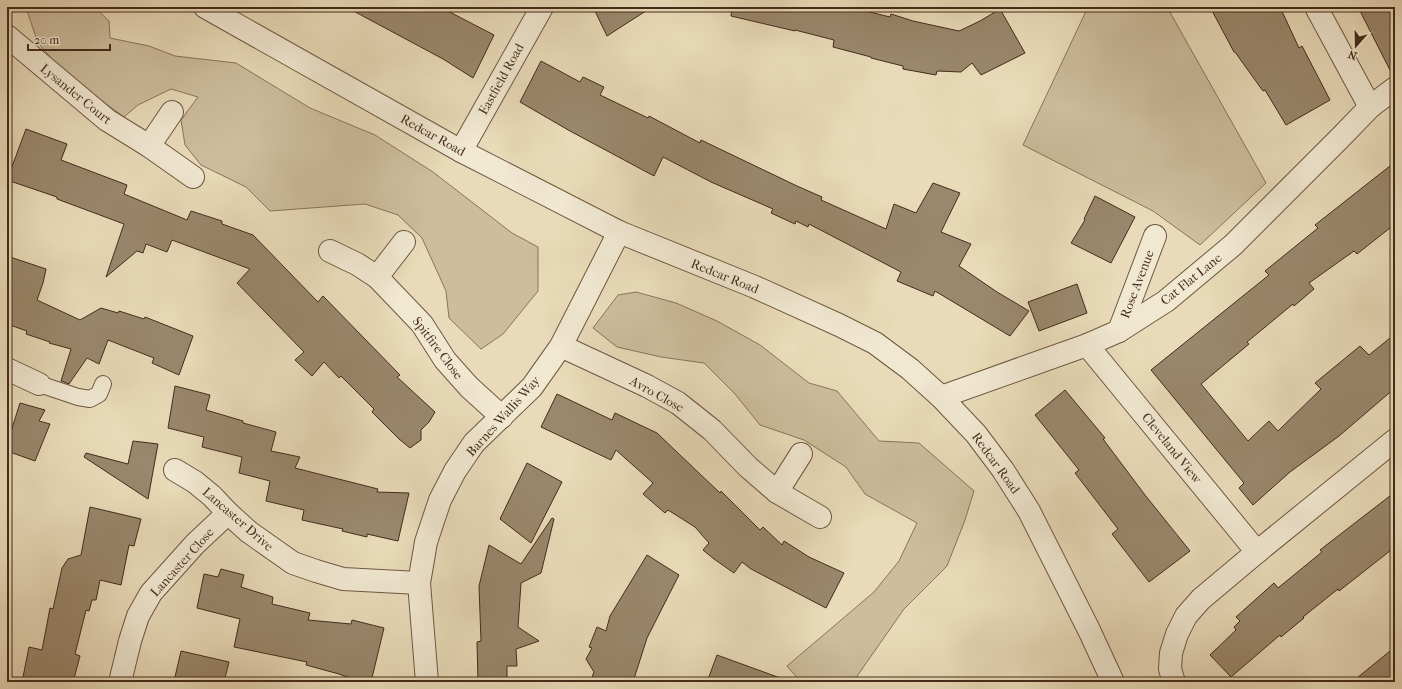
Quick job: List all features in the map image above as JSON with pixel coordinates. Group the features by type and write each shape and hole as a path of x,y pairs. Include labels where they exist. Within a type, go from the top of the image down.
{"street":[{"name":"Eastfield Road","path":"461,151 542,7"},
{"path":"1316,7 1370,107"},
{"name":"Redcar Road","path":"213,9 461,151 619,232 755,288 839,325 875,343 910,369 941,397 976,434 1003,470 1029,510 1089,630 1113,682"},
{"name":"Lysander Court","path":"7,36 107,120 193,177"},
{"name":"Cat Flat Lane","path":"941,397 1087,345 1119,331 1166,301 1233,245 1370,107 1395,88"},
{"path":"148,146 172,112"},
{"name":"Barnes Wallis Way","path":"427,682 419,583 426,542 440,500 455,470 474,443 532,387 561,346 619,232"},
{"name":"Rose Avenue","path":"1119,331 1155,236"},
{"path":"377,277 404,242"},
{"name":"Spitfire Close","path":"330,251 357,264 377,277 422,324 445,360 469,387 502,417"},
{"name":"Cleveland View","path":"1087,345 1257,552"},
{"name":"Avro Close","path":"561,346 646,386 678,403 712,430 748,468 777,492 820,518"},
{"path":"7,369 40,384"},
{"path":"1174,682 1170,669 1171,654 1177,634 1186,616 1201,599 1395,440"},
{"path":"777,492 801,454"},
{"name":"Lancaster Drive","path":"175,470 195,482 212,496 249,532 293,563 343,579 419,583"},
{"name":"Lancaster Close","path":"120,682 138,616 151,593 195,544 228,513"}],"lane":[{"path":"40,384 78,397 90,399 99,394 103,384"}],"shaded area":[{"path":"94,7 109,21 110,38 149,46 175,56 236,63 310,108 375,135 433,172 512,233 538,247 538,291 503,334 481,349 449,318 446,291 422,238 398,215 365,204 270,211 246,187 201,165 185,145 181,120 198,97 171,89 138,105 124,117 65,74 38,43 26,8"},
{"path":"1088,7 1167,7 1266,183 1200,245 1153,211 1023,145"},
{"path":"636,292 676,303 717,321 760,345 809,383 837,391 879,441 919,443 974,491 965,520 947,566 904,609 853,682 801,682 787,666 874,592 899,561 917,523 865,494 846,467 804,440 760,425 735,394 704,363 661,357 617,347 593,328 618,295"}],"building":[{"path":"346,7 440,7 494,35 473,78 443,59"},
{"path":"593,7 652,7 607,36"},
{"path":"732,7 849,7 890,17 891,14 913,21 959,31 1000,9 1025,53 981,75 972,63 961,72 937,71 936,75 903,69 903,66 833,47 834,40 731,16"},
{"path":"1210,7 1280,7 1299,48 1302,46 1330,100 1286,125 1265,90 1263,91 1234,52"},
{"path":"1358,7 1395,7 1395,76 1393,76"},
{"path":"541,61 580,82 583,77 604,87 600,95 648,118 649,116 700,143 701,140 822,197 821,200 886,229 894,204 916,213 933,183 960,193 941,232 971,244 959,266 997,292 1029,311 1010,336 935,291 933,296 897,281 901,272 809,224 808,227 796,221 795,224 771,213 773,209 711,182 663,157 654,176 570,131 520,102"},
{"path":"26,129 67,144 61,160 127,185 124,194 187,220 191,211 222,221 222,224 253,235 318,302 323,296 400,375 397,377 435,412 429,422 421,430 421,440 410,448 372,412 374,409 341,376 339,378 324,362 312,376 295,360 304,352 237,283 250,269 172,240 167,252 146,244 143,253 137,251 106,277 124,224 57,199 57,197 7,180"},
{"path":"1395,162 1395,224 1357,254 1354,251 1309,283 1314,289 1294,306 1293,304 1247,342 1249,344 1201,384 1248,441 1269,421 1278,431 1321,389 1315,383 1360,346 1369,355 1395,334 1395,388 1339,436 1290,472 1253,505 1239,488 1244,483 1151,370 1269,275 1265,271 1318,228 1315,225"},
{"path":"1095,196 1135,217 1111,263 1071,243 1085,220 1084,219"},
{"path":"7,256 46,269 37,300 80,320 101,308 118,313 119,311 144,319 145,317 193,336 179,375 152,363 154,358 108,340 99,364 87,358 69,384 61,381 71,349 49,343 50,342 26,334 27,331 7,324"},
{"path":"1077,284 1087,313 1039,331 1028,302"},
{"path":"175,386 210,395 206,410 243,421 243,423 276,432 271,451 300,457 295,468 378,489 377,492 409,493 398,541 367,534 367,537 342,531 343,529 302,520 304,510 266,501 270,481 239,473 242,457 202,447 204,437 168,428"},
{"path":"1065,390 1105,438 1103,439 1145,495 1190,551 1149,582 1112,534 1118,529 1075,473 1079,470 1035,415"},
{"path":"557,394 612,420 615,413 657,433 720,493 721,491 760,530 763,527 782,545 784,541 809,557 844,573 826,608 751,569 742,562 734,573 714,559 703,550 709,543 695,527 668,510 665,513 643,494 653,483 616,450 611,460 541,427"},
{"path":"20,403 45,410 39,421 50,424 35,461 7,451 7,444"},
{"path":"133,441 158,444 148,499 84,457 86,453 128,464"},
{"path":"527,463 562,482 531,543 500,519"},
{"path":"1395,492 1395,547 1339,591 1338,589 1281,637 1280,635 1231,677 1210,655 1236,630 1234,627 1240,621 1236,617 1274,583 1278,588 1322,552 1320,550"},
{"path":"90,507 141,519 134,546 129,545 121,585 100,580 96,600 92,600 89,611 86,610 75,654 80,656 73,682 22,682 29,647 42,650 50,608 53,609 62,568 68,559 81,555"},
{"path":"552,518 554,519 541,573 521,583 518,627 539,641 516,649 517,666 507,666 507,682 478,682 477,642 481,641 479,586 489,545 521,564"},
{"path":"647,555 679,575 647,638 633,682 590,682 594,672 586,659 592,648 589,647 597,627 606,631 610,616"},
{"path":"221,569 244,575 241,587 273,597 272,604 310,613 308,620 351,624 352,620 384,628 371,682 361,682 306,665 307,662 234,647 240,619 197,608 204,574 218,577"},
{"path":"1395,647 1395,682 1352,682"},
{"path":"181,651 229,662 224,682 199,682 175,677"},
{"path":"717,655 783,679 783,682 707,682"}]}
